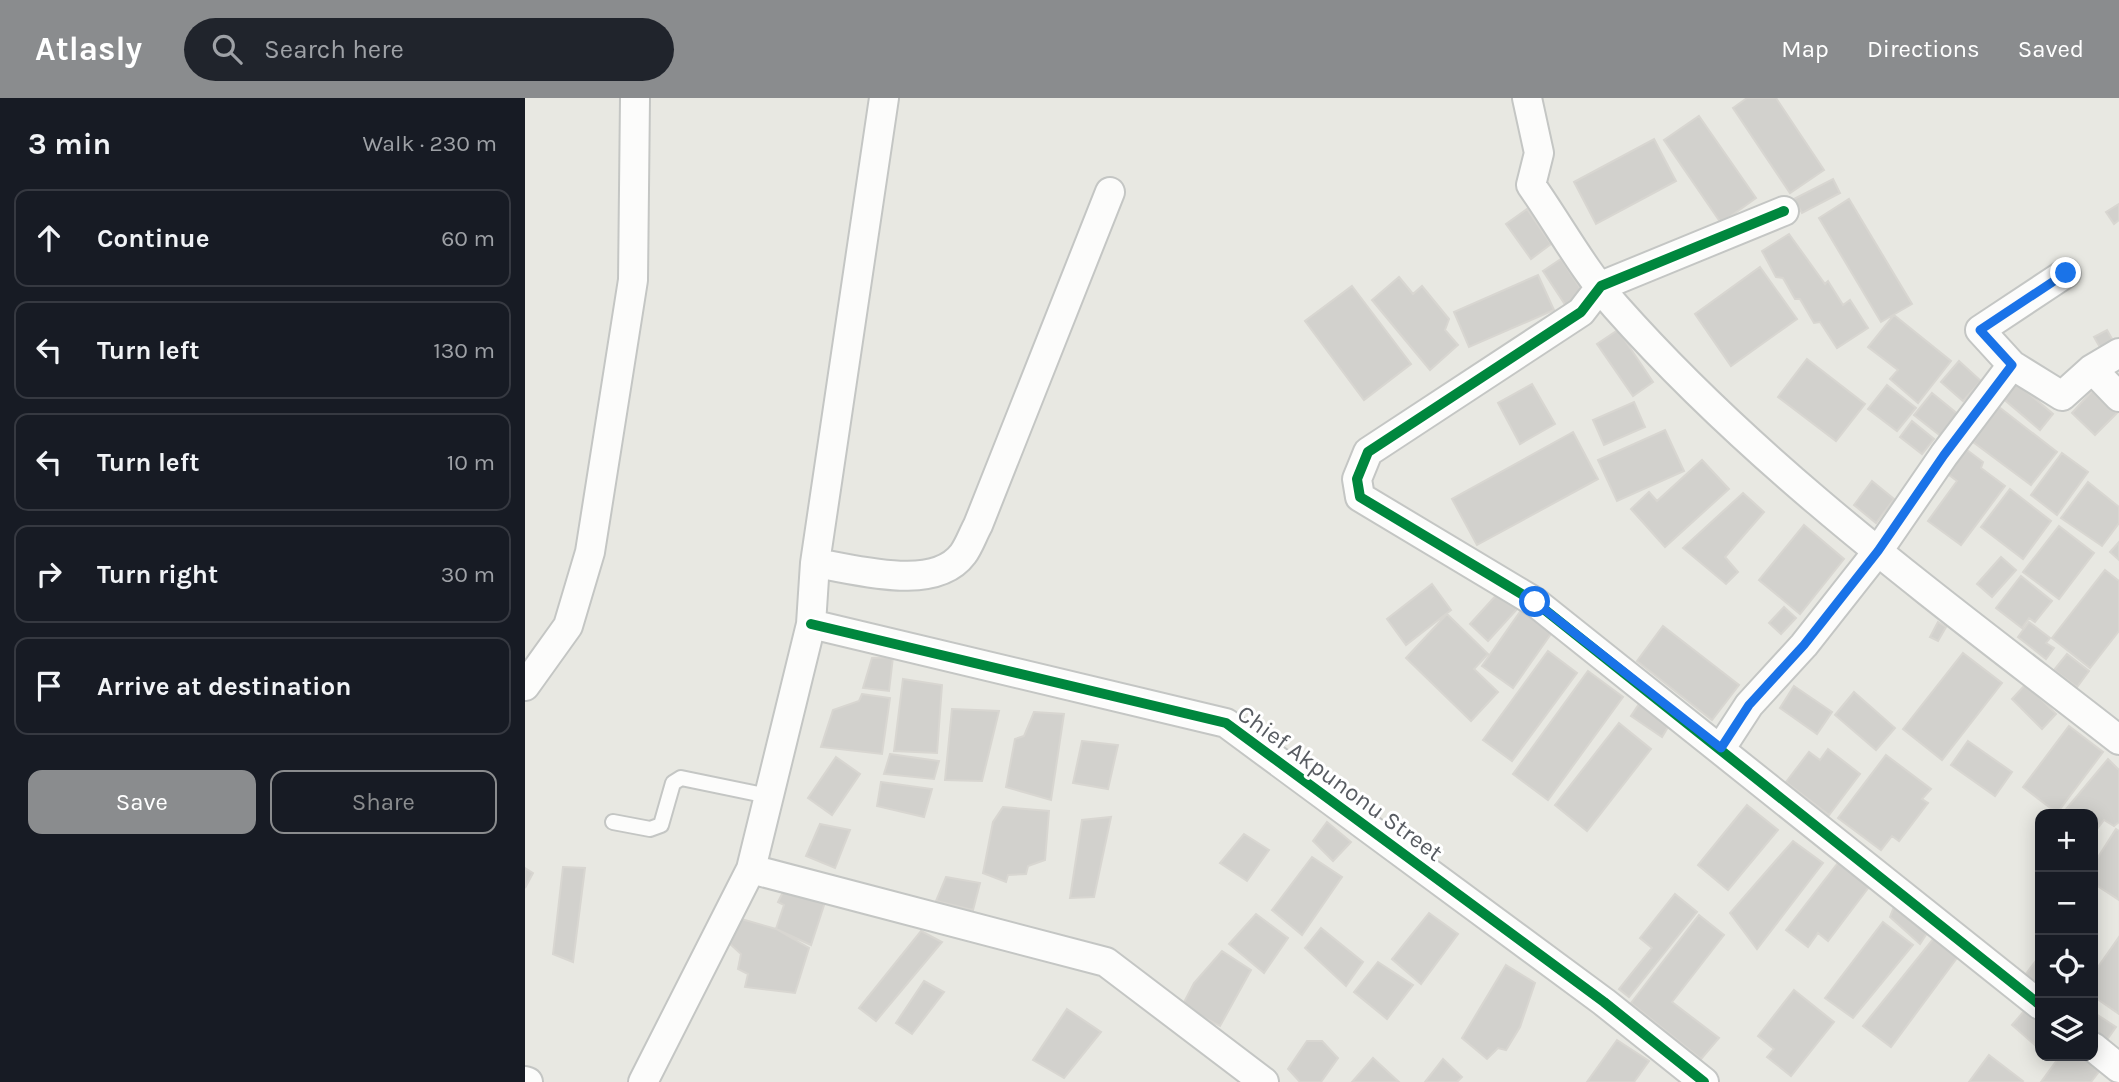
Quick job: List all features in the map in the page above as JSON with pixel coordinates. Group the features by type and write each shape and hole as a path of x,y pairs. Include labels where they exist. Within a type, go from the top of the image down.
{"street":[{"path":"525,686 568,626 590,552 633,280 635,98"},
{"path":"643,1082 751,869 811,624 815,563 884,98"},
{"path":"1527,98 1539,153 1531,185 1615,306 1763,456 1878,551 2119,740"},
{"path":"815,563 914,577 941,572 962,555 978,525 1110,192"},
{"path":"1784,211 1601,286 1581,313 1368,453 1357,480 1360,497 1535,602 2035,1001"},
{"path":"2066,273 1980,330 2012,365 2062,396 2092,369 2119,353"},
{"path":"1721,748 1749,705 1804,645 1878,551 1944,455 2012,365"},
{"path":"2092,369 2119,397"},
{"name":"Chief Akpunonu Street","path":"811,624 1226,723 1604,1002 1704,1082"},
{"path":"751,869 1106,962 1264,1082"},
{"path":"2098,1051 2119,1068"}],"lane":[{"path":"613,822 650,829 661,825 673,783 681,778 768,796"}],"building":[{"path":"1747,98 1776,98 1824,170 1790,193 1733,108"},
{"path":"1699,116 1756,198 1721,223 1664,140"},
{"path":"1654,139 1676,181 1596,224 1574,182"},
{"path":"1833,179 1840,193 1802,213 1794,199"},
{"path":"1849,199 1912,304 1881,322 1819,218"},
{"path":"2119,204 2119,220 2114,224 2106,212"},
{"path":"1527,209 1551,244 1531,259 1506,224"},
{"path":"1789,234 1825,284 1828,281 1843,305 1850,300 1868,328 1837,348 1820,322 1814,323 1800,299 1795,299 1783,278 1776,277 1762,251"},
{"path":"1561,259 1586,297 1568,309 1543,271"},
{"path":"1760,267 1797,319 1731,366 1695,314"},
{"path":"1538,275 1554,310 1469,347 1454,312"},
{"path":"1399,277 1413,294 1422,286 1449,319 1445,330 1458,345 1430,370 1372,300"},
{"path":"1352,286 1411,364 1364,400 1305,321"},
{"path":"1894,315 1951,361 1918,403 1890,379 1898,370 1868,347"},
{"path":"1618,330 1653,382 1633,396 1597,344"},
{"path":"2107,330 2115,344 2102,351 2094,337"},
{"path":"1807,359 1865,404 1836,441 1778,397"},
{"path":"1959,361 1981,381 1963,401 1941,382"},
{"path":"2013,380 2053,414 2040,430 2000,396"},
{"path":"1532,384 1555,424 1520,444 1498,403"},
{"path":"1887,385 1916,408 1897,431 1868,409"},
{"path":"2093,390 2117,413 2095,435 2072,413"},
{"path":"1932,393 1959,415 1942,437 1914,415"},
{"path":"1634,402 1645,427 1604,445 1593,420"},
{"path":"1999,407 2057,452 2031,485 1973,442"},
{"path":"1912,421 1934,439 1922,454 1900,437"},
{"path":"1665,430 1684,471 1617,501 1598,460"},
{"path":"1573,432 1598,479 1477,545 1452,499"},
{"path":"1963,447 1983,462 1981,468 2005,486 1961,545 1928,521 1957,481 1945,472"},
{"path":"2062,453 2088,472 2057,515 2031,495"},
{"path":"1702,460 1729,489 1665,547 1631,509 1649,492 1657,501"},
{"path":"1872,481 1894,499 1876,523 1854,505"},
{"path":"2088,482 2119,507 2119,523 2102,546 2061,518"},
{"path":"2010,489 2051,521 2023,559 1981,527"},
{"path":"1743,493 1764,512 1725,557 1738,572 1726,584 1683,548"},
{"path":"1804,525 1844,559 1800,614 1759,580"},
{"path":"2059,526 2094,553 2059,599 2023,572"},
{"path":"2119,542 2119,560 2110,552"},
{"path":"2001,557 2016,570 1992,597 1977,584"},
{"path":"2105,570 2119,581 2119,631 2090,668 2052,638"},
{"path":"2021,576 2052,601 2035,622 2029,618 2022,628 1996,608"},
{"path":"1432,584 1451,610 1406,645 1387,619"},
{"path":"1500,591 1518,608 1488,641 1470,624"},
{"path":"1784,607 1796,618 1781,634 1769,623"},
{"path":"1522,609 1553,631 1513,688 1482,666"},
{"path":"1447,614 1488,654 1474,669 1498,692 1471,721 1406,658"},
{"path":"1938,622 1946,627 1938,641 1930,637"},
{"path":"2029,622 2050,638 2046,643 2054,648 2046,659 2018,637"},
{"path":"1663,626 1739,685 1712,720 1637,661"},
{"path":"1548,651 1577,673 1512,761 1483,740"},
{"path":"1963,653 2002,683 1942,760 1903,729"},
{"path":"2067,654 2089,671 2077,687 2054,670"},
{"path":"893,657 889,691 863,688 872,658"},
{"path":"1588,671 1623,697 1548,800 1513,774"},
{"path":"903,679 942,685 937,753 894,751"},
{"path":"2026,684 2056,714 2042,729 2012,699"},
{"path":"1794,686 1832,712 1817,734 1780,708"},
{"path":"1854,692 1895,728 1876,750 1835,715"},
{"path":"862,694 890,698 882,754 821,747 833,710 859,701"},
{"path":"1641,701 1671,722 1662,737 1631,716"},
{"path":"952,709 999,711 982,781 945,780"},
{"path":"1034,712 1064,714 1051,800 1006,787 1015,739 1024,736"},
{"path":"1619,723 1651,749 1587,831 1555,805"},
{"path":"2069,726 2103,752 2060,809 2052,809 2023,787"},
{"path":"1082,741 1118,745 1108,789 1073,783"},
{"path":"1968,741 2012,772 1995,796 1951,765"},
{"path":"1828,749 1860,774 1829,815 1786,782 1809,752 1820,760"},
{"path":"890,754 939,761 934,779 884,774"},
{"path":"1886,755 1931,789 1922,799 1928,803 1899,841 1892,836 1881,850 1838,818"},
{"path":"836,757 860,774 832,815 808,798"},
{"path":"2108,759 2119,770 2119,822 2114,826 2104,820 2098,828 2098,809 2066,809"},
{"path":"881,782 932,789 924,817 877,806"},
{"path":"1747,805 1778,830 1728,890 1698,865"},
{"path":"1003,807 1049,811 1045,860 1028,866 1026,874 1008,875 1006,882 983,873 993,822"},
{"path":"1111,817 1094,897 1070,898 1082,820"},
{"path":"1327,822 1351,842 1333,861 1313,841"},
{"path":"820,824 850,830 835,868 806,856"},
{"path":"2116,829 2119,831 2119,900 2098,886 2098,857"},
{"path":"1244,834 1269,850 1247,881 1220,863"},
{"path":"1793,841 1823,863 1757,949 1730,913"},
{"path":"1312,857 1342,877 1302,935 1272,910"},
{"path":"1841,859 1872,883 1828,941 1818,933 1808,947 1786,930"},
{"path":"563,867 585,868 573,962 553,954"},
{"path":"525,868 533,873 525,888"},
{"path":"946,877 980,883 973,910 936,901"},
{"path":"786,886 827,896 811,945 776,929 784,905 778,902"},
{"path":"1675,894 1697,912 1629,997 1619,989 1652,948 1640,938"},
{"path":"1894,907 1931,927 1920,944 1890,917"},
{"path":"1429,913 1458,934 1421,984 1392,959"},
{"path":"1256,914 1288,938 1264,973 1229,944"},
{"path":"1699,915 1724,935 1672,1002 1719,1038 1701,1059 1631,1003"},
{"path":"738,918 776,929 809,948 795,993 745,987 748,974 738,969 741,954 729,943"},
{"path":"1883,922 1913,945 1853,1018 1825,998"},
{"path":"1321,928 1363,962 1346,986 1305,948"},
{"path":"921,931 942,942 876,1021 859,1008"},
{"path":"2119,937 2119,1014 2098,999 2098,967"},
{"path":"1934,938 1957,958 1891,1047 1863,1026"},
{"path":"1222,951 1251,970 1220,1026 1182,1006 1194,983"},
{"path":"1378,962 1413,985 1387,1019 1354,992"},
{"path":"2035,962 2035,988 2022,979"},
{"path":"1506,965 1535,983 1520,1027 1506,1050 1498,1048 1487,1059 1462,1038"},
{"path":"924,981 944,992 912,1034 896,1023"},
{"path":"1794,990 1834,1022 1791,1076 1767,1057 1774,1049 1758,1036"},
{"path":"1067,1009 1101,1032 1064,1078 1033,1060"},
{"path":"2025,1010 2035,1019 2035,1045 2012,1025"},
{"path":"2098,1015 2116,1027 2106,1041 2098,1035"},
{"path":"1617,1040 1649,1061 1634,1082 1587,1082"},
{"path":"1307,1041 1322,1041 1338,1058 1321,1082 1300,1082 1288,1069"},
{"path":"1989,1055 2023,1081 1969,1082"},
{"path":"1373,1058 1399,1082 1352,1082"},
{"path":"1443,1059 1462,1077 1457,1082 1425,1082"},
{"path":"2056,1061 2091,1061 2101,1069 2091,1082 2041,1082"}],"cycle path":[{"path":"1784,211 1601,286 1581,312 1368,452 1357,479 1360,497 1535,602 2035,1001"},
{"path":"811,624 1226,723 1604,1002 1704,1082"}],"route":[{"path":"1535,602 1721,748 1749,705 1804,645 1878,551 1944,455 2012,365 1980,330 2066,273"}]}
